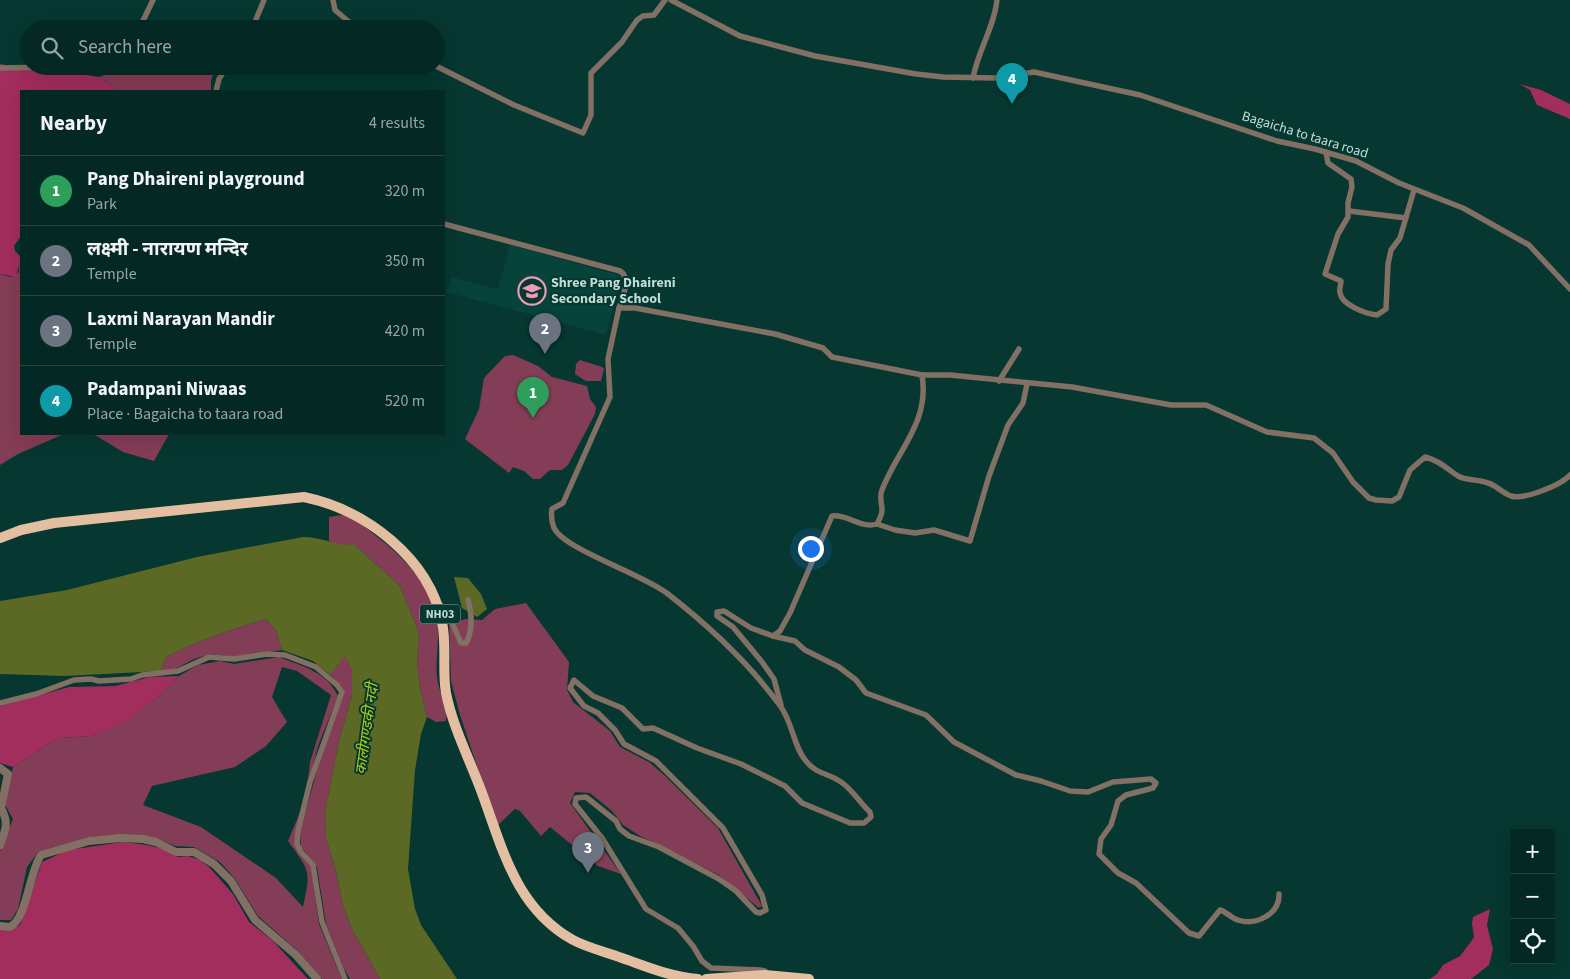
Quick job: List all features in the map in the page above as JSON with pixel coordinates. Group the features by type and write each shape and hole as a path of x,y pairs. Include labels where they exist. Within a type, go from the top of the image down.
{"highway":[{"name":"NH03","path":"0,538 21,530 54,523 304,498 318,500 356,515 408,556 423,574 434,592 443,623 446,694 458,737 476,776 500,843 525,899 548,924 574,940 662,973 698,979"},
{"path":"706,979 765,975 810,979"}],"street":[{"path":"143,20 153,0"},
{"path":"256,20 264,0"},
{"path":"333,0 334,10 346,20"},
{"path":"445,70 514,105 583,133 591,115 590,73 622,42 637,20 643,16 654,15 665,0"},
{"name":"Bagaicha to taara road","path":"671,0 740,36 815,56 916,74 1001,78 1034,72 1140,95 1277,141 1356,161 1414,190 1463,208 1529,245 1570,289"},
{"path":"973,78 977,58 992,27 997,0"},
{"path":"0,68 20,68"},
{"path":"216,90 221,75"},
{"path":"1326,152 1331,166 1351,179 1352,182 1348,217 1338,234 1325,274 1341,281 1340,292 1347,303 1368,314 1377,316 1386,309 1388,264 1391,250 1400,238 1414,190"},
{"path":"1349,211 1406,218"},
{"path":"445,224 620,270 625,275 626,281 608,360 610,397 562,503 552,509 550,517 554,528 560,536 581,550 659,587 731,648 781,707 790,722 800,752 806,762 819,773 841,782 870,812 871,817 859,824 802,803 785,786 741,764 697,748 653,728 643,729 638,725 634,717 622,708 593,696 577,680 571,682 572,692 580,702 598,713 615,730 624,744 656,760 723,828 762,895 766,910 760,913 756,912 736,891 719,879 658,847 630,836 620,829 616,821 586,797 576,798 575,804 618,861 646,909 678,928 693,946 704,964 711,968 765,971 765,975"},
{"path":"619,308 635,308 765,332 823,348 832,356 922,375 950,375 1072,387 1171,405 1206,405 1267,432 1314,438 1332,453 1353,482 1366,496 1376,500 1392,501 1399,497 1410,470 1425,457 1438,461 1464,478 1486,482 1510,496 1517,497 1526,497 1549,488 1570,475"},
{"path":"999,381 1019,349"},
{"path":"877,524 882,508 881,492 906,448 924,403 922,375"},
{"path":"773,636 780,631 790,613 832,516 843,517 866,526 877,524 895,530 914,533 934,530 970,541 985,488 1001,443 1015,412 1024,403 1027,384"},
{"path":"434,592 448,614 461,643 466,643 470,637 468,600"},
{"path":"781,707 774,680 733,627 717,616 717,612 724,611 751,628 795,642 805,650 839,667 856,680 866,693 926,715 954,742 1016,775 1050,783 1070,791 1088,792 1113,782 1151,779 1156,783 1154,788 1126,795 1118,802 1114,810 1113,821 1101,839 1099,854 1118,873 1136,884 1189,933 1199,936 1220,910 1242,921 1263,919 1278,905 1279,894"},
{"path":"0,703 36,694 74,680 131,679 142,675 167,673 209,656 234,659 267,654 285,655 322,671 342,692 310,782 298,831 297,844 301,852 313,865 322,922 346,979"},
{"path":"0,768 8,774 8,780 1,808 7,818 7,824 0,845"},
{"path":"0,926 10,927 19,919 34,866 41,855 89,841 143,839 156,842 176,852 194,852 214,864 231,881 255,920 296,954 317,979"}],"shaded area":[{"path":"0,64 20,68 20,75 86,75 99,77 118,90 20,90 20,237 14,246 15,251 20,256 20,261 16,277 0,274"},
{"path":"104,75 213,75 211,90 118,90 99,77"},
{"path":"1519,84 1541,90 1570,104 1570,119 1537,105 1530,90"},
{"name":"Shree Pang Dhaireni Secondary School","path":"510,245 622,276 605,335 447,292 451,277 498,289"},
{"path":"19,263 20,435 62,435 18,454 0,465 0,274 11,277 19,272"},
{"path":"513,355 538,366 552,377 587,386 590,399 596,407 595,414 568,465 562,470 550,470 540,479 533,479 524,471 513,467 509,473 465,439 479,409 484,378 505,356"},
{"path":"580,360 604,369 601,381 586,381 575,374 576,364"},
{"path":"95,435 168,435 154,461 123,452"},
{"path":"347,514 401,557 423,584 431,599 437,623 437,677 445,704 446,721 436,722 427,717 420,688 417,661 419,633 400,586 355,545 340,546 329,541 329,517"},
{"path":"526,603 569,662 567,690 573,702 610,731 620,747 649,762 663,774 718,828 762,906 759,908 719,875 640,836 623,825 612,811 590,793 575,792 570,803 621,874 598,866 550,827 541,836 520,811 515,809 497,826 460,715 451,681 449,623 466,619 482,620 495,609"},
{"path":"266,619 276,630 282,650 234,657 211,654 194,659 175,669 161,671 166,657 214,636"},
{"path":"345,655 352,670 352,695 339,741 325,812 326,839 336,871 342,902 351,927 380,979 350,979 343,967 326,924 317,867 301,847 300,832 322,752 344,694 342,687 330,675"},
{"path":"279,657 321,675 338,696 318,746 307,792 310,762 331,695 297,671 282,667 272,697 287,722 266,746 235,767 152,786 143,805 201,827 276,878 303,907 308,878 307,871 305,865 288,841 304,803 297,831 298,846 301,854 311,866 319,924 342,979 322,979 299,952 258,916 235,879 220,862 194,847 175,846 153,837 119,835 90,837 38,852 27,867 18,909 11,920 0,920 0,851 13,819 5,805 13,767 58,738 92,736 123,722 157,698 179,676 198,665 220,661 234,664"},
{"path":"179,676 157,698 123,723 92,736 58,738 13,767 0,763 0,706 69,687 115,686 150,677"},
{"path":"123,842 147,845 164,849 178,857 188,856 200,860 210,868 233,894 249,922 273,941 308,979 0,979 0,928 12,929 20,925 42,862 68,850"},
{"path":"1490,909 1487,925 1493,949 1489,965 1471,979 1430,979 1437,974 1443,965 1460,956 1474,937 1473,917"}],"water":[{"name":"कालीगण्डकी नदी","path":"303,537 355,545 400,586 419,633 417,661 420,688 427,717 421,734 415,770 408,869 415,909 421,925 457,979 380,979 351,927 342,902 336,871 326,839 325,812 339,741 352,695 352,670 345,656 330,675 313,661 282,650 276,630 266,619 214,636 166,657 161,671 65,676 0,674 0,601 67,590 197,557"},
{"path":"454,577 468,578 481,594 487,609 477,617 462,608"}],"place":[{"name":"Padampani Niwaas","path":"1012,104"},
{"name":"Shree Pang Dhaireni Secondary School","path":"532,291"},
{"name":"लक्ष्मी - नारायण मन्दिर","path":"545,354"},
{"name":"Pang Dhaireni playground","path":"533,418"},
{"name":"Laxmi Narayan Mandir","path":"588,873"}]}
